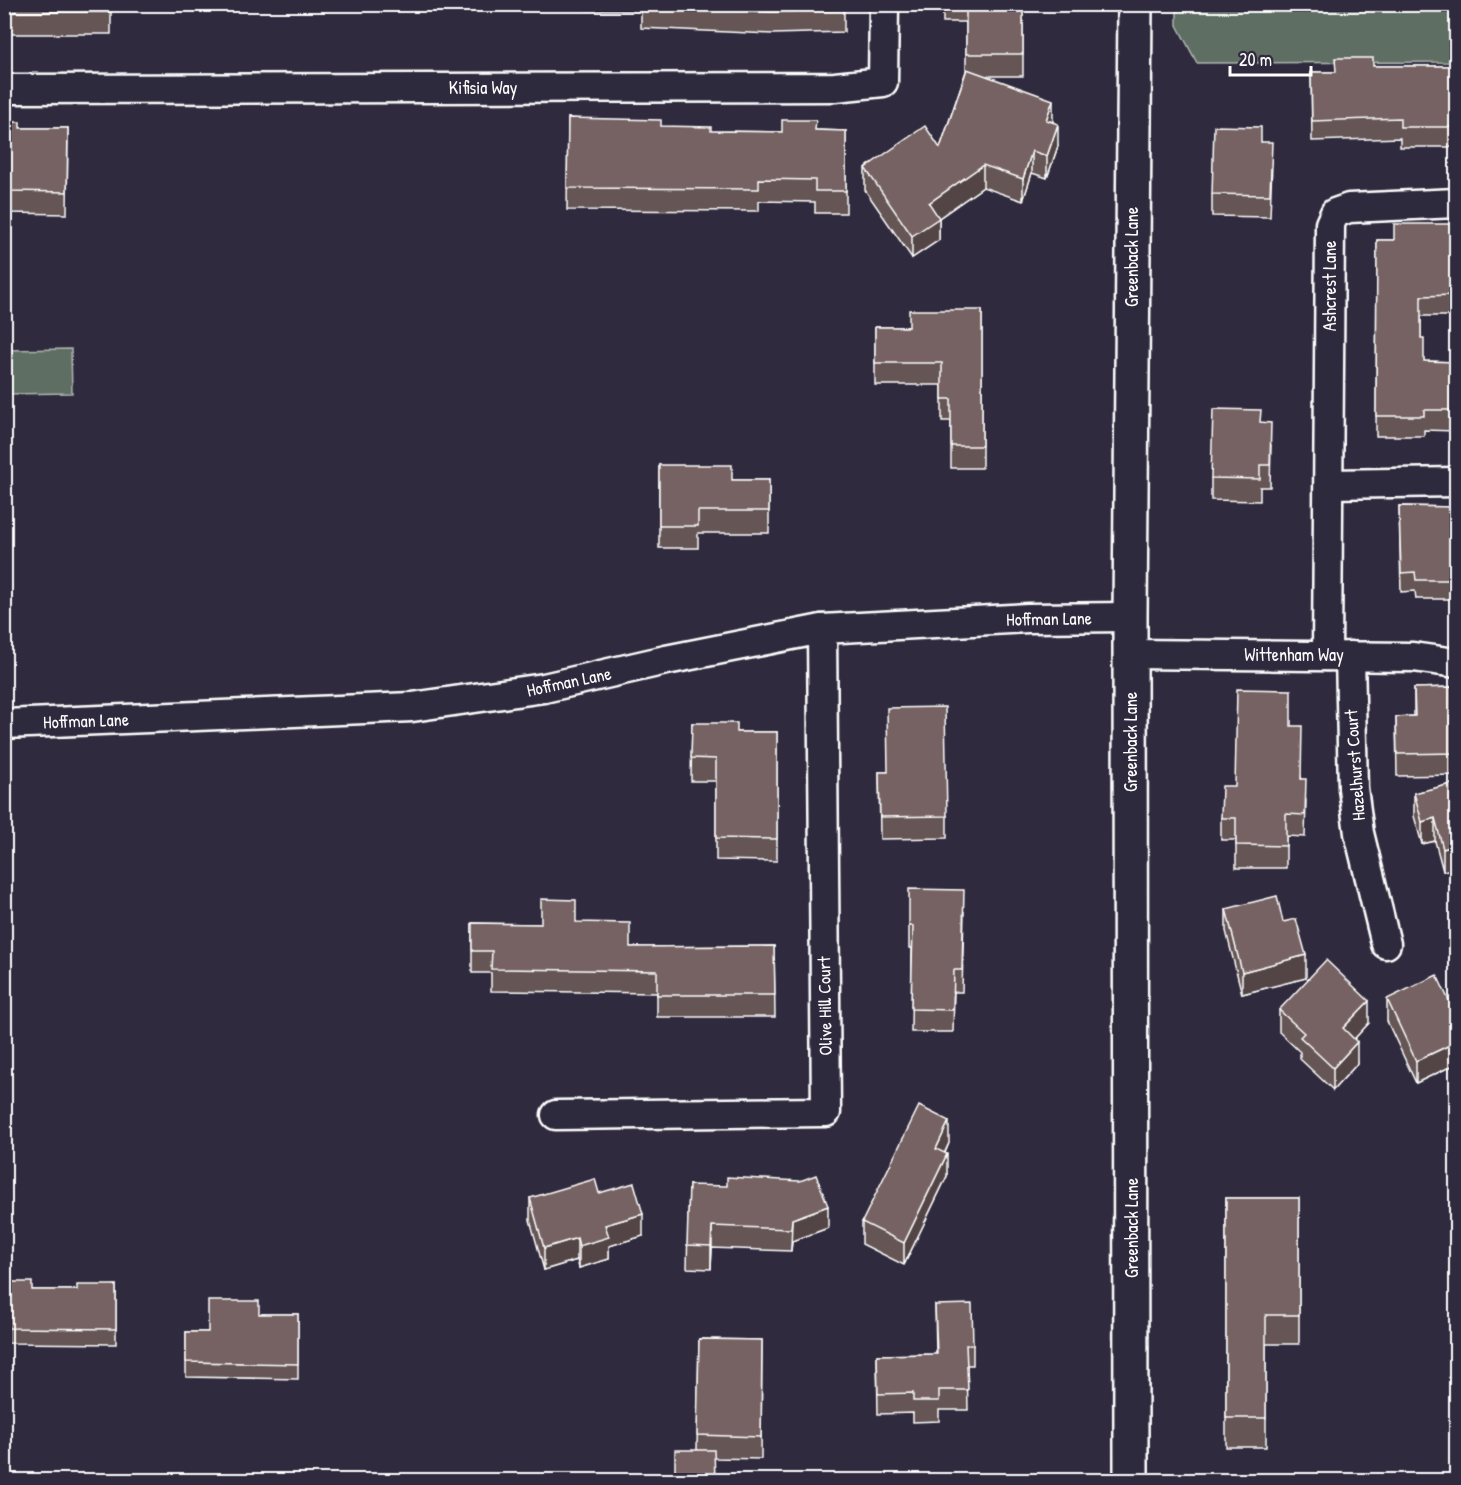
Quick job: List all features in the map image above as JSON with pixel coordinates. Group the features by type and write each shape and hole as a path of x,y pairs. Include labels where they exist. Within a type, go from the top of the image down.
{"main road":[{"name":"Greenback Lane","path":"1131,1480 1130,617 1135,4"}],"street":[{"name":"Kifisia Way","path":"4,89 845,86 884,82 884,4"},
{"name":"Ashcrest Lane","path":"1339,656 1329,484 1330,224 1335,213 1349,208 1456,203"},
{"path":"1329,484 1456,482"},
{"name":"Hoffman Lane","path":"4,724 423,706 544,688 666,660 822,629 1028,618 1130,617"},
{"name":"Olive Hill Court","path":"556,1115 826,1112 822,629"},
{"name":"Wittenham Way","path":"1131,654 1413,657 1456,663"},
{"name":"Hazelhurst Court","path":"1339,656 1359,834 1386,944"}],"green space":[{"path":"1177,5 1456,5 1456,62 1197,63 1177,25"},
{"path":"71,349 72,393 5,394 5,350"}],"building":[{"path":"4,4 111,4 111,12 4,12"},
{"path":"641,4 844,4 844,10 773,12 641,6"},
{"path":"966,4 1023,4 1023,54 966,54"},
{"path":"1335,58 1373,58 1373,66 1456,66 1456,127 1400,127 1400,118 1312,121 1311,72 1336,72"},
{"path":"967,69 1053,100 1046,120 1058,124 1047,156 1032,151 1023,179 983,165 929,203 939,218 912,236 865,168 925,126 940,148"},
{"path":"568,118 661,120 661,126 711,127 711,131 782,132 782,120 816,120 815,130 846,131 846,191 815,191 815,180 759,179 759,189 567,188"},
{"path":"4,122 20,122 20,128 68,128 67,192 9,191 9,187 4,187"},
{"path":"1214,126 1261,127 1261,142 1272,142 1270,195 1212,194"},
{"path":"1394,224 1456,224 1456,295 1421,296 1421,338 1424,338 1424,361 1456,362 1456,410 1424,410 1424,416 1376,416 1377,240 1394,240"},
{"path":"909,310 982,310 982,446 951,446 951,399 942,399 942,363 875,363 875,327 909,327"},
{"path":"1213,409 1261,410 1260,422 1271,423 1270,465 1260,465 1260,479 1211,478"},
{"path":"659,465 732,465 732,480 769,480 769,511 698,511 698,526 659,526"},
{"path":"1399,506 1456,507 1456,580 1416,580 1415,572 1401,573"},
{"path":"1456,687 1456,753 1397,754 1396,717 1415,716 1414,688"},
{"path":"1237,689 1291,690 1291,726 1302,726 1301,779 1306,779 1305,815 1286,814 1286,846 1236,845 1236,818 1221,818 1222,786 1235,786"},
{"path":"945,707 947,816 880,817 879,772 888,772 887,708"},
{"path":"692,723 737,723 737,732 777,732 777,839 716,838 716,759 691,758"},
{"path":"1456,783 1456,845 1443,849 1435,818 1422,822 1414,793"},
{"path":"909,889 964,890 962,970 954,970 953,1010 911,1009 913,926 909,926"},
{"path":"1277,896 1283,922 1296,919 1306,955 1242,972 1226,909"},
{"path":"541,899 576,900 576,922 630,923 630,947 774,946 775,995 657,995 657,971 491,969 492,951 472,951 472,923 541,924"},
{"path":"1326,960 1369,1001 1343,1028 1357,1042 1333,1068 1300,1037 1304,1033 1279,1010"},
{"path":"1437,975 1456,1016 1456,1042 1416,1061 1387,999"},
{"path":"919,1106 949,1121 936,1149 947,1154 904,1243 862,1222"},
{"path":"816,1175 828,1206 792,1219 791,1229 712,1226 711,1246 687,1245 689,1185 727,1186 727,1177 800,1181"},
{"path":"595,1179 599,1193 634,1183 643,1214 605,1225 609,1237 579,1246 577,1238 544,1248 530,1198"},
{"path":"1226,1198 1299,1198 1299,1315 1266,1315 1266,1418 1226,1418"},
{"path":"8,1282 32,1282 32,1290 77,1290 77,1285 116,1285 116,1329 8,1328"},
{"path":"208,1301 259,1301 259,1314 298,1314 298,1364 186,1362 186,1332 208,1332"},
{"path":"972,1304 973,1345 966,1345 968,1390 939,1390 939,1401 913,1401 913,1393 878,1394 877,1355 937,1354 935,1305"},
{"path":"699,1339 762,1340 761,1437 697,1435"},
{"path":"675,1450 714,1450 715,1480 675,1480"}]}
